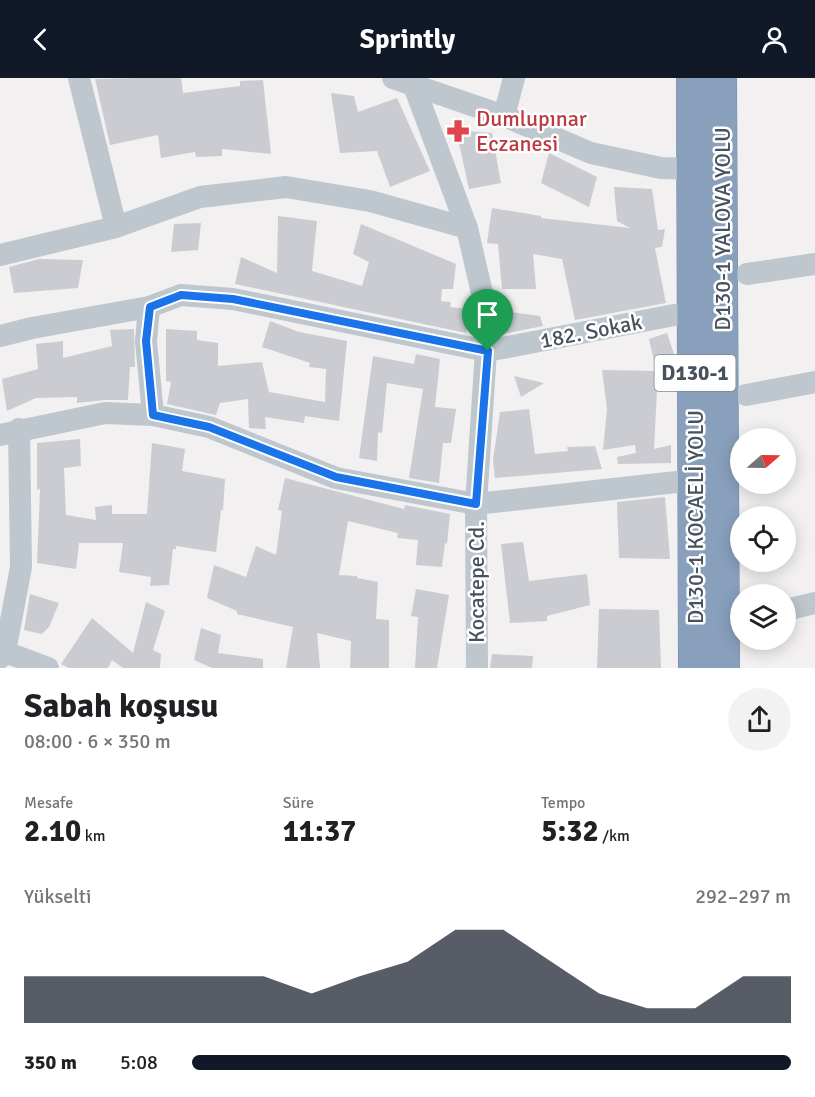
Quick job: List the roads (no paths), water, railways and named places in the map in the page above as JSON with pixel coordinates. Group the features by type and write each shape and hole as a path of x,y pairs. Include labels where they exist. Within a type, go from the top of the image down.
{"highway":[{"name":"D130-1 KOCAELİ YOLU","path":"693,78 695,668"},
{"name":"D130-1 YALOVA YOLU","path":"720,78 727,656"}],"street":[{"path":"78,78 116,226"},
{"path":"504,116 514,78"},
{"path":"405,80 504,116 591,153 661,168 694,169"},
{"name":"Kocatepe Cd.","path":"405,80 467,228 488,319 488,351 476,504 477,668"},
{"path":"0,255 116,226 200,197 286,188 370,201 467,228"},
{"path":"747,274 815,264"},
{"path":"0,336 150,307 181,295 233,299 488,351"},
{"path":"150,307 146,341 153,415"},
{"name":"182. Sokak","path":"488,351 695,311"},
{"path":"746,395 815,382"},
{"path":"48,668 2,653 21,567 10,432 105,413 153,415 209,427 336,477 476,504 695,480"},
{"path":"796,608 815,603"}],"place":[{"name":"Dumlupınar Eczanesi","path":"458,131"}]}
